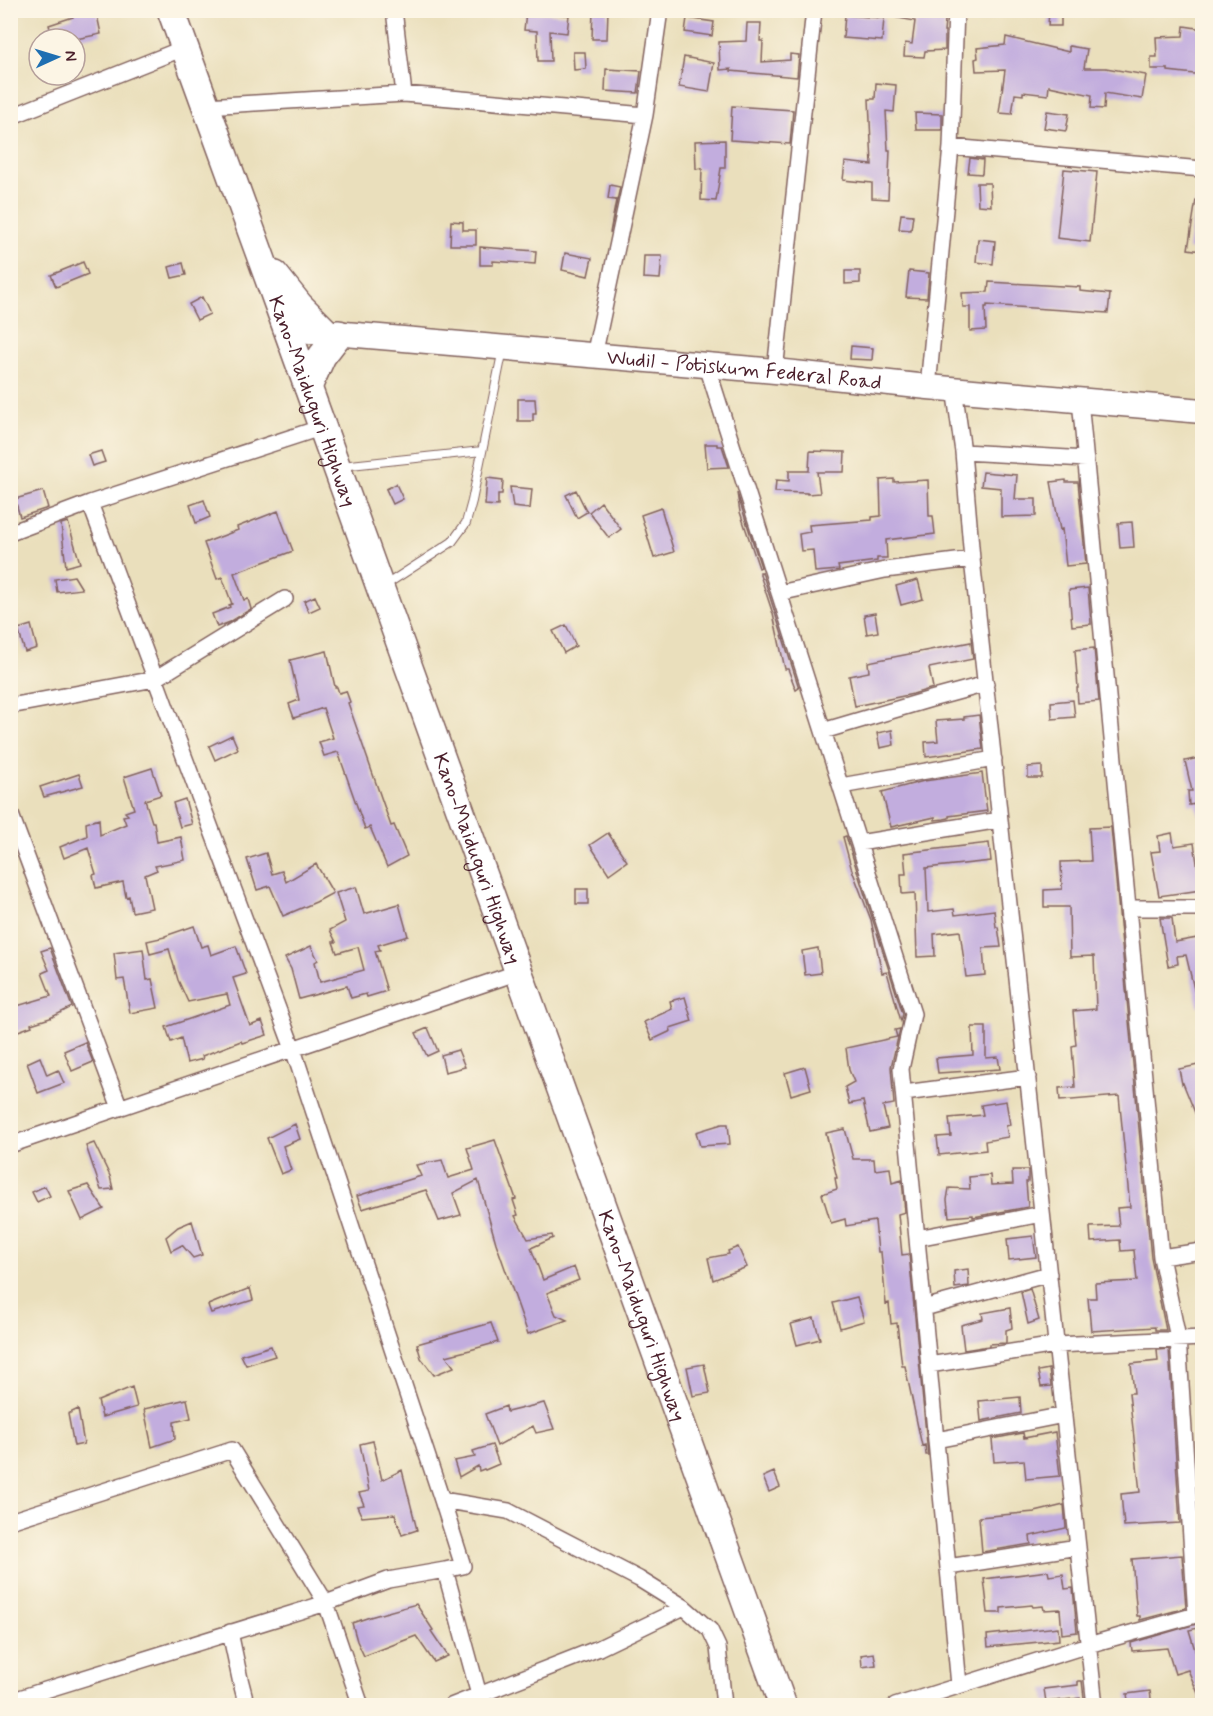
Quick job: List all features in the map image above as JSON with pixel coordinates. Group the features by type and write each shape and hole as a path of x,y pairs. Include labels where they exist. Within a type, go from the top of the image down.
{"highway":[{"name":"Kano-Maiduguri Highway","path":"171,10 783,1706"},
{"path":"261,256 299,305 332,333 308,387"}],"main road":[{"name":"Wudil - Potiskum Federal Road","path":"287,329 1203,411"}],"street":[{"path":"394,10 404,94"},
{"path":"594,356 645,115 660,10"},
{"path":"775,371 814,10"},
{"path":"928,387 951,147 956,10"},
{"path":"10,117 184,48"},
{"path":"206,106 404,94 645,115"},
{"path":"951,147 1203,169"},
{"path":"707,366 913,1014 901,1069 959,1685"},
{"path":"954,388 963,452 972,559 1095,1706"},
{"path":"895,1706 1088,1645 1196,1615 1178,1338 1161,1257 1080,400"},
{"path":"10,533 90,503 322,427"},
{"path":"963,452 1086,459"},
{"path":"10,1701 326,1602 388,1580 463,1566 293,1049 90,503"},
{"path":"779,593 885,570 972,559"},
{"path":"10,706 156,679 285,599"},
{"path":"823,731 986,684"},
{"path":"841,786 994,759"},
{"path":"10,813 120,1108"},
{"path":"859,843 1000,820"},
{"path":"1128,908 1203,908"},
{"path":"10,1145 519,972"},
{"path":"904,1093 1028,1077"},
{"path":"917,1238 1042,1214"},
{"path":"1161,1257 1203,1251"},
{"path":"924,1308 1049,1274"},
{"path":"929,1365 1056,1345 1203,1338"},
{"path":"936,1440 1064,1415"},
{"path":"10,1521 232,1450 326,1602 361,1706"},
{"path":"442,1500 508,1511 639,1579 684,1607 710,1630 718,1647 724,1706"},
{"path":"948,1567 1078,1547"},
{"path":"445,1570 479,1695"},
{"path":"450,1706 599,1648 684,1607"},
{"path":"230,1632 247,1706"}],"lane":[{"path":"381,589 452,542 466,523 504,347"},
{"path":"337,467 482,451"}],"building":[{"path":"71,10 96,10 101,34 87,37 87,27 50,27 49,25 73,17"},
{"path":"593,10 608,10 607,39 592,39"},
{"path":"894,10 946,10 945,50 925,51 924,57 904,56 905,43 912,44 915,21 893,17"},
{"path":"1049,10 1061,10 1061,26 1048,26"},
{"path":"526,12 569,15 567,33 550,31 551,61 538,61 537,31 524,30"},
{"path":"845,15 884,18 882,41 843,38"},
{"path":"687,18 714,22 712,36 685,32"},
{"path":"747,23 761,23 762,62 790,60 790,54 799,55 797,77 731,71 731,69 720,70 719,42 746,41"},
{"path":"1184,26 1203,29 1203,75 1168,71 1168,69 1151,69 1151,57 1157,57 1156,37 1183,36"},
{"path":"1006,37 1069,52 1069,46 1087,49 1084,68 1106,68 1146,75 1142,99 1105,93 1104,109 1091,108 1092,95 1049,86 1048,95 1023,92 1023,95 1015,94 1012,114 999,113 1005,70 976,71 975,59 978,58 977,48 1005,45"},
{"path":"573,52 585,52 586,69 574,70"},
{"path":"684,57 714,63 709,92 679,87"},
{"path":"606,69 641,71 638,93 605,91"},
{"path":"876,83 896,85 894,112 886,111 888,150 890,150 888,199 872,198 872,183 843,180 845,162 872,165 869,99 875,99"},
{"path":"732,106 793,110 790,144 730,140"},
{"path":"1047,111 1069,114 1066,131 1044,128"},
{"path":"915,113 942,114 942,130 916,130"},
{"path":"725,140 725,168 721,168 716,201 701,200 702,168 696,169 695,141"},
{"path":"970,158 983,160 982,174 968,173"},
{"path":"1064,169 1097,172 1090,242 1057,238"},
{"path":"977,183 990,183 991,206 978,205"},
{"path":"610,185 620,187 610,233 616,200 608,199"},
{"path":"1196,200 1203,201 1201,251 1188,249"},
{"path":"901,214 913,215 911,230 899,229"},
{"path":"451,221 463,222 463,230 476,230 476,245 450,245"},
{"path":"978,239 995,241 993,264 976,262"},
{"path":"480,247 536,251 535,264 493,261 493,265 480,265"},
{"path":"565,253 592,258 588,276 562,270"},
{"path":"644,256 662,256 660,279 643,278"},
{"path":"83,262 88,274 56,287 51,275"},
{"path":"183,263 186,275 172,278 169,267"},
{"path":"845,271 860,271 860,283 845,284"},
{"path":"909,271 929,273 927,298 906,297"},
{"path":"989,282 1080,287 1080,291 1110,294 1108,313 987,305 985,307 986,330 970,331 970,307 963,307 962,293 988,292"},
{"path":"202,297 210,314 197,320 189,304"},
{"path":"851,346 873,348 872,360 850,359"},
{"path":"518,399 535,399 536,413 533,413 533,421 518,421"},
{"path":"705,444 722,446 729,467 707,468"},
{"path":"101,451 105,462 92,466 88,455"},
{"path":"810,451 845,452 844,472 817,472 820,493 775,492 776,480 789,481 789,471 809,471"},
{"path":"983,472 1017,475 1015,499 1036,499 1036,516 1001,517 1001,488 981,486"},
{"path":"487,478 503,480 502,494 498,494 498,506 485,505"},
{"path":"894,479 894,482 928,480 929,516 933,516 935,534 886,540 887,558 838,566 839,570 815,572 813,550 801,551 799,534 810,532 809,525 872,520 872,517 881,516 880,480"},
{"path":"1066,480 1066,482 1078,482 1086,564 1066,566 1062,529 1060,530 1051,482"},
{"path":"396,484 403,499 393,504 386,489"},
{"path":"510,487 532,489 530,509 513,507"},
{"path":"576,490 587,512 577,518 566,495"},
{"path":"43,491 48,508 20,517 15,499"},
{"path":"737,493 761,567 759,568 740,512"},
{"path":"204,500 210,517 196,523 190,505"},
{"path":"601,502 621,529 609,538 589,512"},
{"path":"661,508 674,552 654,558 641,515"},
{"path":"278,511 293,551 234,573 244,600 248,599 251,609 217,627 212,614 232,604 222,577 217,579 204,543"},
{"path":"68,522 80,563 66,567 61,524"},
{"path":"1132,522 1134,547 1120,548 1118,523"},
{"path":"760,572 762,572 799,688 796,690 788,669 785,669 773,614"},
{"path":"74,576 82,589 57,592 55,579"},
{"path":"918,580 923,599 901,605 896,586"},
{"path":"1088,588 1091,624 1072,626 1069,590"},
{"path":"315,596 320,607 309,612 304,601"},
{"path":"875,613 878,632 867,634 864,615"},
{"path":"31,625 37,648 25,652 18,629"},
{"path":"566,625 576,646 564,653 553,631"},
{"path":"971,642 973,659 929,668 933,688 855,706 849,676 869,672 868,662"},
{"path":"1094,648 1099,701 1078,703 1075,650"},
{"path":"327,651 335,687 339,693 346,691 350,702 348,703 391,826 394,825 407,856 387,867 370,827 365,829 338,752 324,756 319,742 333,738 323,708 294,718 289,704 299,700 290,660"},
{"path":"1073,700 1075,717 1052,719 1051,702"},
{"path":"979,715 983,749 926,757 925,742 938,741 936,721 964,719 964,717"},
{"path":"892,730 894,745 880,748 877,733"},
{"path":"232,735 238,749 215,760 209,746"},
{"path":"1203,757 1203,815 1198,815 1195,804 1189,805 1188,791 1192,791 1185,761"},
{"path":"1042,766 1042,778 1028,778 1028,767"},
{"path":"152,768 161,795 145,800 152,822 154,822 157,842 181,837 185,860 155,866 157,870 145,875 152,908 132,912 123,882 96,888 93,875 96,874 88,848 64,858 60,847 87,836 86,823 99,819 100,835 126,824 123,816 128,815 125,812 134,809 124,777"},
{"path":"982,773 987,811 949,816 944,819 935,820 935,817 891,827 882,792 924,781"},
{"path":"79,774 83,786 44,797 40,787"},
{"path":"185,799 192,824 180,827 173,803"},
{"path":"1111,827 1151,1258 1166,1330 1155,1330 1155,1327 1091,1331 1088,1298 1096,1298 1095,1283 1137,1281 1134,1250 1121,1251 1120,1240 1091,1242 1090,1227 1119,1226 1117,1208 1130,1207 1119,1096 1060,1101 1059,1088 1075,1087 1072,1046 1076,1045 1073,1011 1096,1009 1094,956 1070,957 1069,907 1044,907 1044,890 1062,889 1061,862 1091,861 1089,828"},
{"path":"608,833 627,861 609,874 590,845"},
{"path":"1172,833 1174,846 1194,843 1201,890 1159,896 1151,852 1160,851 1158,836"},
{"path":"846,836 903,1014 901,1021 887,972 882,973 871,920 851,867 843,837"},
{"path":"989,843 991,861 926,868 928,912 954,909 955,915 994,910 1001,947 983,948 985,975 966,977 960,931 934,934 935,956 917,957 915,893 902,894 901,874 906,874 904,853"},
{"path":"266,853 272,874 282,871 286,882 316,864 333,893 283,916 270,886 257,890 247,859"},
{"path":"356,887 364,914 399,904 408,936 378,945 380,950 375,951 387,991 367,997 366,994 351,998 347,986 299,999 291,969 285,958 311,946 318,960 315,962 320,982 364,970 358,947 337,953 333,942 336,942 330,930 345,922 336,893"},
{"path":"576,889 588,889 588,904 576,904"},
{"path":"1160,918 1172,918 1175,942 1203,937 1203,1005 1198,1006 1186,955 1177,956 1178,964 1168,966"},
{"path":"194,926 201,947 208,945 211,955 236,946 246,974 233,978 250,1026 262,1021 267,1035 242,1043 241,1041 202,1056 203,1059 187,1063 181,1038 171,1042 166,1027 230,1005 227,994 188,1002 178,980 169,949 150,954 147,941"},
{"path":"50,948 72,1007 10,1034 10,1008 51,996 42,973 49,970 41,951"},
{"path":"818,948 821,973 805,975 802,951"},
{"path":"143,949 147,980 152,979 158,1008 130,1013 124,979 117,980 114,953"},
{"path":"685,997 692,1021 670,1028 671,1031 652,1040 644,1022 672,1009 670,1001"},
{"path":"972,1027 986,1027 986,1058 998,1057 1000,1069 938,1073 936,1058 973,1055"},
{"path":"428,1028 438,1051 427,1056 416,1033"},
{"path":"900,1029 891,1067 894,1104 883,1106 888,1128 870,1132 863,1101 849,1104 845,1087 854,1082 849,1070 846,1048 897,1037 895,1030"},
{"path":"85,1042 93,1062 72,1071 64,1051"},
{"path":"458,1050 465,1067 445,1072 441,1055"},
{"path":"40,1057 47,1075 58,1070 64,1083 38,1093 27,1063"},
{"path":"1203,1064 1203,1079 1196,1081 1203,1097 1202,1130 1182,1084 1179,1069"},
{"path":"805,1067 811,1089 791,1095 785,1073"},
{"path":"1006,1101 1010,1125 1006,1126 1008,1137 985,1141 986,1150 939,1155 937,1137 951,1136 949,1118 983,1115 981,1105"},
{"path":"295,1124 300,1139 283,1146 291,1170 281,1174 267,1138"},
{"path":"728,1124 730,1144 700,1146 696,1132"},
{"path":"845,1129 853,1159 874,1159 875,1170 890,1168 892,1183 902,1180 905,1212 898,1214 902,1255 909,1254 928,1455 926,1455 925,1445 922,1446 905,1366 902,1366 897,1323 891,1324 889,1303 886,1304 881,1252 878,1252 875,1221 846,1226 845,1219 831,1223 822,1194 837,1189 835,1178 837,1178 826,1133"},
{"path":"495,1140 516,1199 513,1200 518,1215 515,1216 528,1239 552,1235 553,1238 531,1248 543,1280 574,1267 579,1280 547,1293 556,1315 567,1320 528,1334 496,1243 478,1180 453,1193 461,1215 439,1221 426,1190 362,1209 357,1196 421,1176 416,1165 442,1160 448,1178 474,1170 467,1148"},
{"path":"94,1143 110,1176 113,1189 101,1190 86,1146"},
{"path":"1012,1170 1028,1170 1028,1182 1026,1182 1028,1207 973,1217 973,1215 949,1217 947,1200 949,1188 970,1189 969,1177 990,1175 991,1185 1013,1184"},
{"path":"88,1185 104,1209 82,1220 69,1191"},
{"path":"45,1186 50,1196 37,1202 32,1192"},
{"path":"192,1221 202,1255 193,1258 182,1245 171,1251 166,1237 178,1227"},
{"path":"1033,1236 1036,1257 1009,1260 1007,1239"},
{"path":"738,1247 747,1267 713,1280 708,1258 729,1254 728,1251"},
{"path":"968,1269 969,1286 955,1288 954,1271"},
{"path":"250,1288 253,1300 211,1313 208,1305"},
{"path":"1030,1289 1039,1320 1028,1324 1021,1292"},
{"path":"857,1297 864,1321 840,1328 833,1303"},
{"path":"1010,1308 1012,1328 1006,1330 1006,1343 989,1344 989,1346 964,1350 961,1325 983,1319 982,1313"},
{"path":"814,1318 820,1339 797,1345 791,1324"},
{"path":"491,1323 498,1342 446,1356 454,1367 434,1375 421,1358 417,1344"},
{"path":"271,1346 275,1356 246,1365 241,1355"},
{"path":"1169,1349 1180,1523 1124,1526 1121,1494 1140,1492 1129,1393 1134,1393 1131,1364 1158,1361 1157,1350"},
{"path":"704,1364 710,1393 693,1396 687,1367"},
{"path":"1049,1369 1051,1386 1041,1387 1038,1371"},
{"path":"132,1387 137,1407 102,1417 98,1401"},
{"path":"1020,1397 1021,1413 981,1421 979,1401"},
{"path":"187,1399 191,1418 174,1422 175,1439 152,1447 144,1409"},
{"path":"544,1403 554,1429 536,1433 533,1426 497,1446 485,1414 506,1406 507,1412"},
{"path":"78,1409 84,1444 74,1446 68,1414"},
{"path":"1055,1432 1060,1476 1026,1479 1024,1460 994,1462 992,1439 1023,1433 1024,1438"},
{"path":"373,1441 382,1480 402,1470 417,1530 402,1535 395,1514 362,1517 357,1506 364,1505 359,1493 369,1491 360,1444"},
{"path":"492,1445 499,1464 479,1471 478,1466 459,1477 454,1461 475,1457 473,1451"},
{"path":"774,1472 780,1487 769,1492 763,1477"},
{"path":"1064,1505 1066,1528 1030,1536 1031,1544 982,1552 979,1517 1035,1512"},
{"path":"1182,1555 1186,1608 1140,1620 1140,1616 1137,1616 1132,1559"},
{"path":"1048,1571 1049,1576 1063,1574 1065,1589 1073,1588 1077,1632 1062,1634 1060,1609 1044,1610 1043,1606 1033,1607 1032,1605 1001,1608 1001,1613 988,1613 984,1579"},
{"path":"416,1604 448,1656 434,1662 416,1636 364,1656 352,1623"},
{"path":"1203,1622 1203,1627 1189,1630 1203,1677 1203,1705 1188,1670 1175,1674 1167,1648 1132,1651 1131,1643"},
{"path":"1058,1627 1059,1640 988,1647 987,1635"},
{"path":"874,1653 876,1665 862,1667 861,1655"},
{"path":"1078,1681 1082,1681 1085,1706 1080,1706 1080,1698 1046,1702 1044,1689 1078,1685"},
{"path":"1150,1691 1152,1706 1129,1706 1127,1694"}]}
